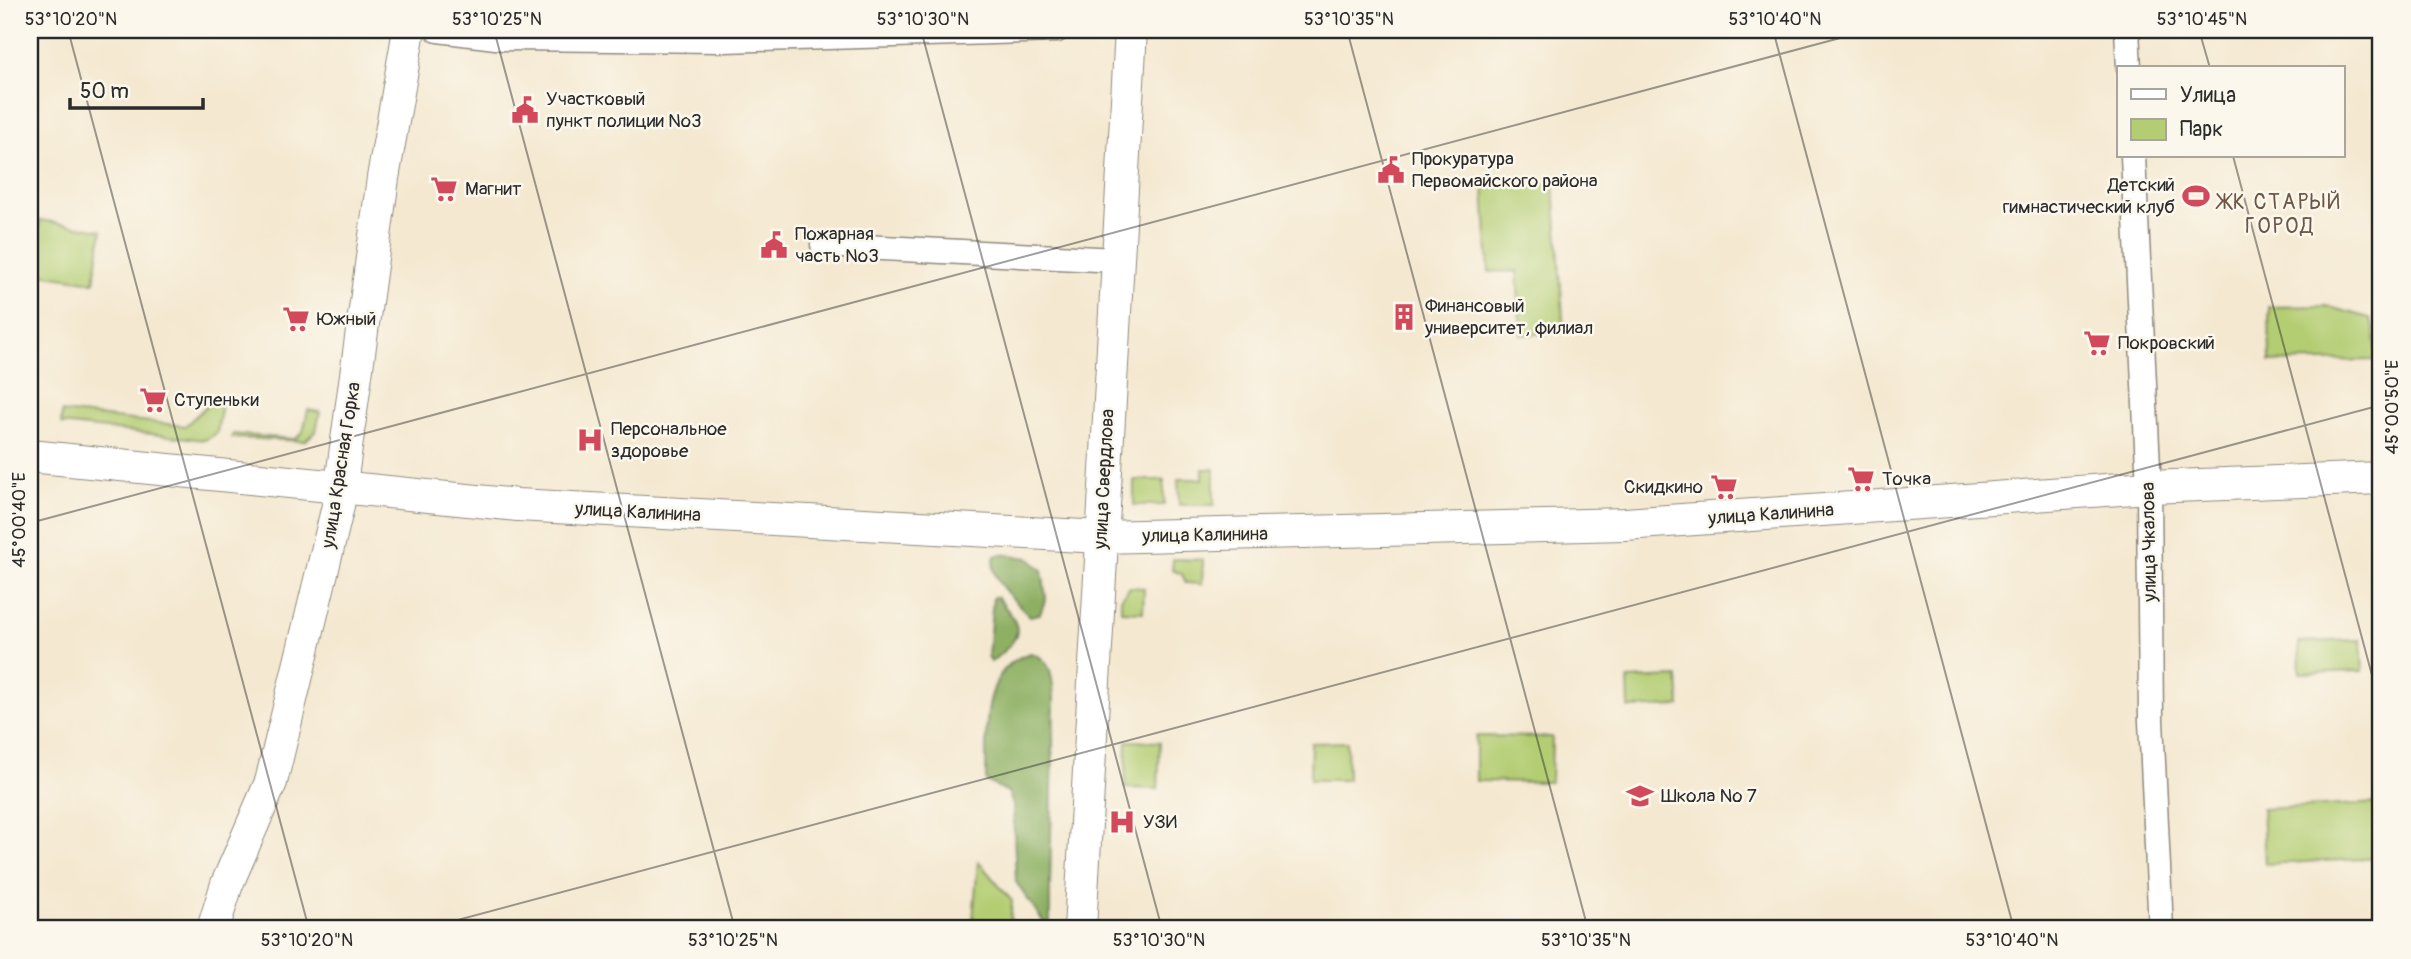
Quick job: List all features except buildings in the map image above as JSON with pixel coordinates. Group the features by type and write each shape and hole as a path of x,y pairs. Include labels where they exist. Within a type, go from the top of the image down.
{"main road":[{"name":"улица Красная Горка","path":"213,929 227,884 271,782 341,488 383,178 409,30"},
{"name":"улица Свердлова","path":"1080,929 1131,30"},
{"name":"улица Калинина","path":"30,456 518,505 1101,537 1625,524 2149,487 2381,478"}],"street":[{"path":"438,30 504,38 725,40 1057,30"},
{"path":"2127,30 2129,66"},
{"name":"улица Чкалова","path":"2133,158 2149,487 2151,721 2161,929"},
{"path":"822,244 1117,260"}],"green space":[{"path":"1554,183 1564,332 1521,335 1517,271 1489,272 1484,187"},
{"path":"40,220 102,230 94,282 32,273"},
{"path":"2326,306 2370,318 2375,331 2376,360 2270,362 2269,307"},
{"path":"219,400 222,403 217,433 205,440 61,424 62,412 185,426 211,402"},
{"path":"308,410 320,412 316,431 305,441 232,438 233,434 295,439 303,432"},
{"path":"1203,469 1214,469 1214,505 1179,505 1178,479 1203,479"},
{"path":"1134,480 1164,480 1164,505 1134,505"},
{"path":"1001,554 1028,558 1042,570 1046,598 1040,614 1030,616 998,581 993,565 995,556"},
{"path":"1173,559 1203,560 1202,584 1186,583 1182,574 1172,570"},
{"path":"1130,587 1144,588 1143,612 1121,611 1121,598"},
{"path":"993,597 997,597 1012,617 1017,631 1010,645 991,662 988,656"},
{"path":"2361,640 2363,671 2300,673 2299,642"},
{"path":"1031,653 1044,660 1050,670 1054,697 1050,925 1047,927 1016,882 1013,805 1009,793 986,781 987,725 994,688 1002,673 1014,661"},
{"path":"1678,677 1680,706 1629,708 1628,679"},
{"path":"1476,736 1552,737 1551,782 1476,781"},
{"path":"1127,741 1160,742 1158,789 1125,788"},
{"path":"1347,742 1348,780 1310,780 1311,743"},
{"path":"2381,803 2381,858 2265,864 2262,809"},
{"path":"978,861 1012,901 1010,923 973,920"}],"place":[{"name":"Участковый пункт полиции №3","path":"525,110"},
{"name":"Прокуратура Первомайского района","path":"1391,170"},
{"name":"Магнит","path":"444,189"},
{"name":"Детский гимнастический клуб","path":"2196,196"},
{"name":"Пожарная часть №3","path":"774,245"},
{"name":"Финансовый университет, филиал","path":"1404,317"},
{"name":"Южный","path":"296,319"},
{"name":"Покровский","path":"2097,343"},
{"name":"Ступеньки","path":"153,400"},
{"name":"Персональное здоровье","path":"590,440"},
{"name":"Точка","path":"1861,479"},
{"name":"Скидкино","path":"1724,487"},
{"name":"Школа № 7","path":"1640,796"},
{"name":"УЗИ","path":"1122,822"}],"district":[{"name":"ЖК СТАРЫЙ ГОРОД","path":"2280,214"}]}
